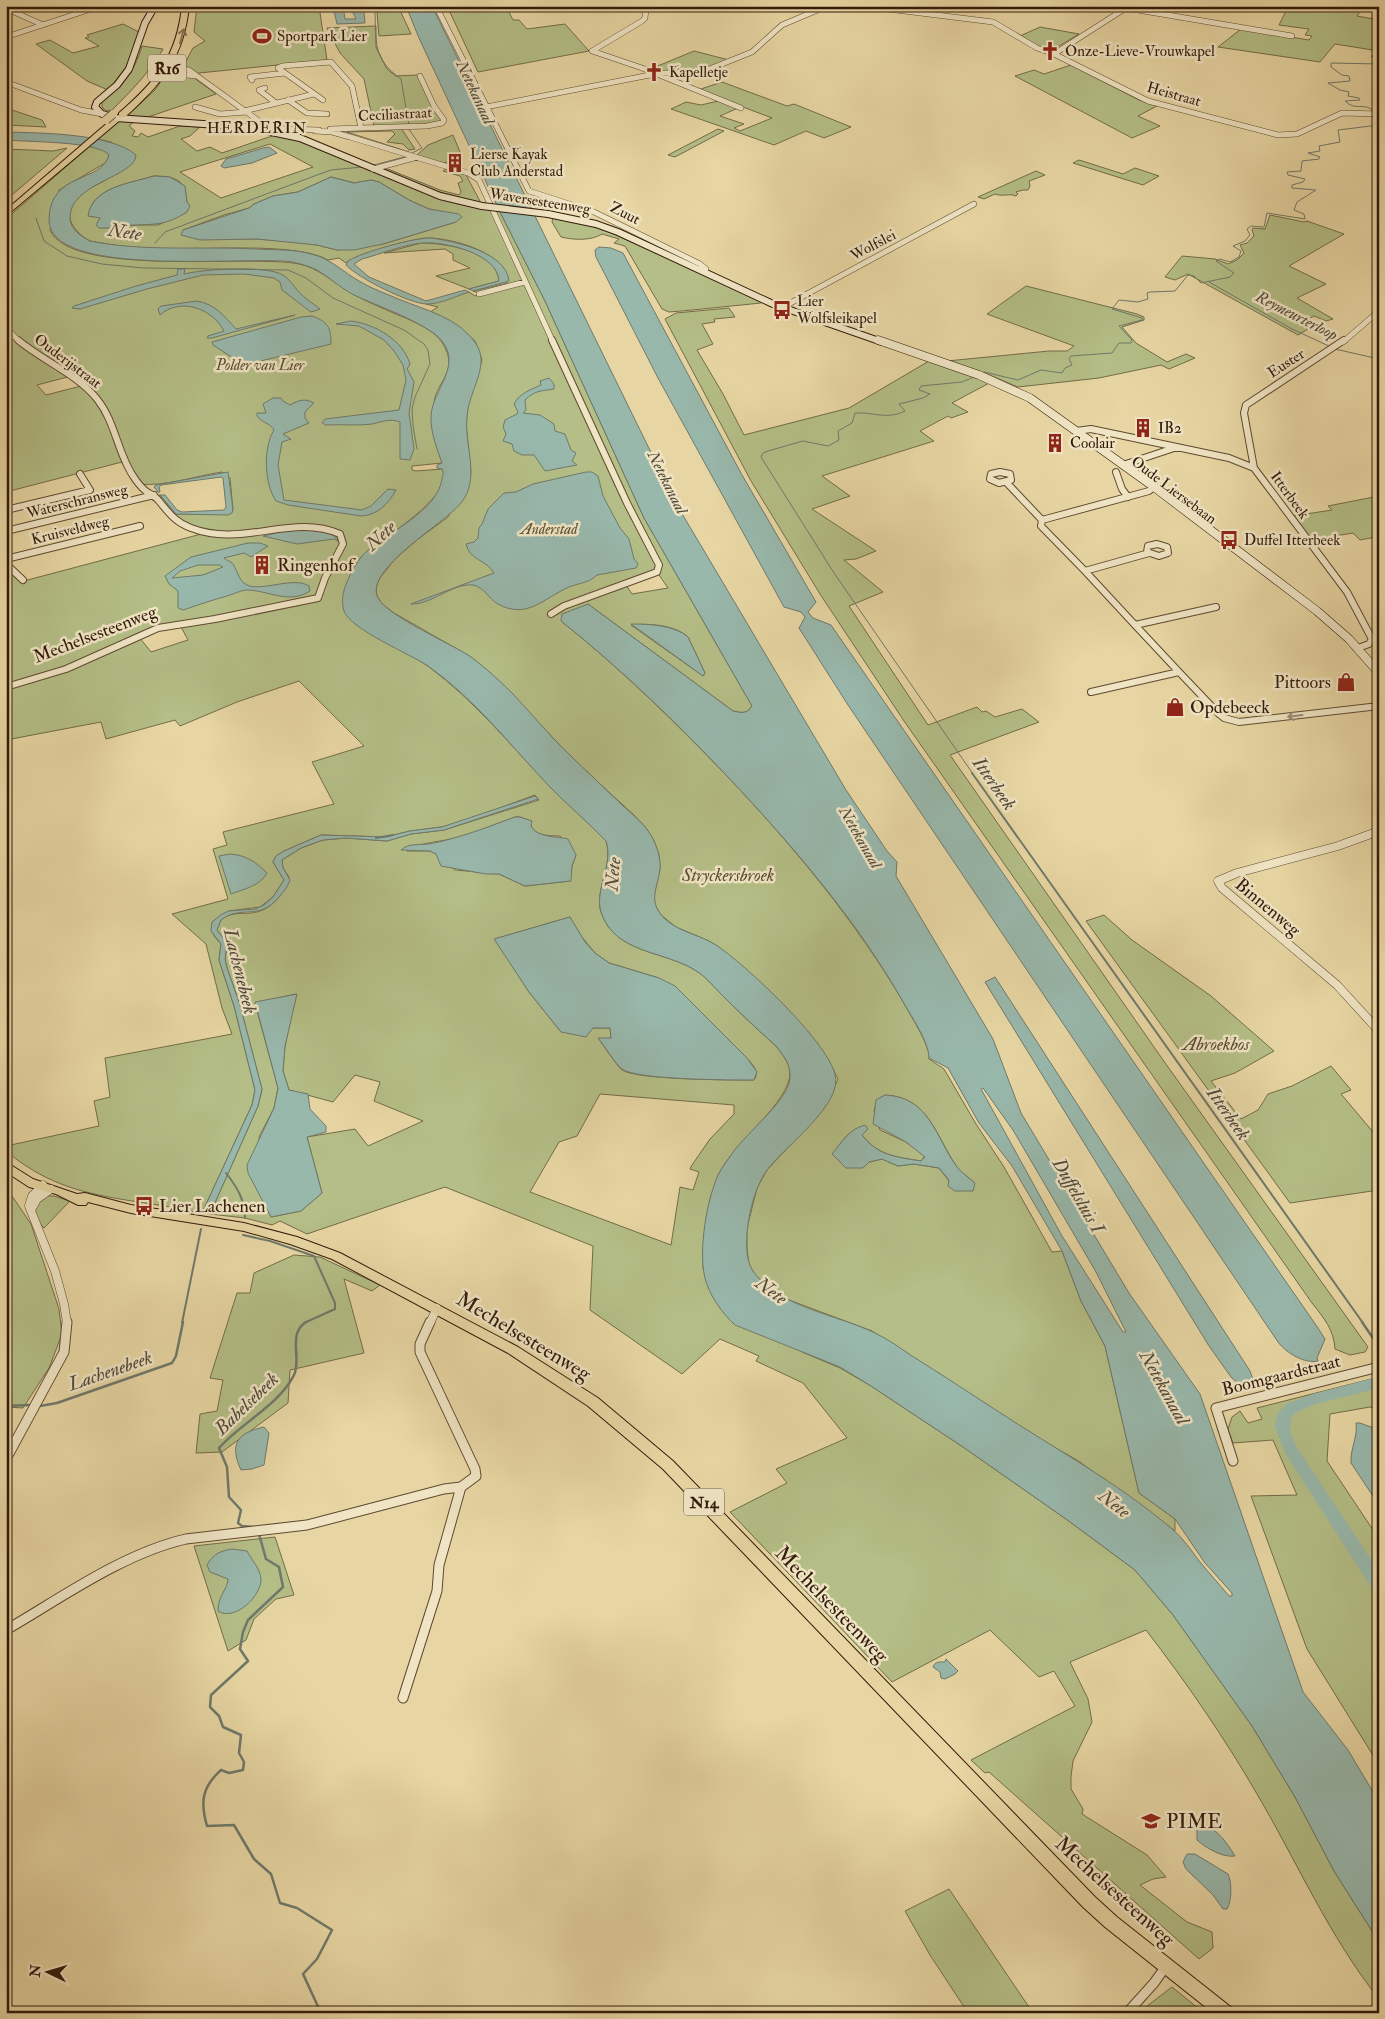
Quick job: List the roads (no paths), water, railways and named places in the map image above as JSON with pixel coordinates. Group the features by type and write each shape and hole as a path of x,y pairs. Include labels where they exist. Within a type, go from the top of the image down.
{"highway":[{"name":"R16","path":"6,205 74,148 93,136 114,118 139,91 164,59 174,35 178,6"},
{"name":"R16","path":"6,214 82,149 93,136 104,117 114,118 122,115 148,92 173,59 183,35 186,6"}],"main road":[{"path":"104,117 96,109 97,102 117,85 129,69 145,23 155,6"},
{"name":"Waversesteenweg","path":"104,117 260,126 300,138 440,196 482,206 576,219 611,229 783,308 979,375"},
{"name":"Oude Liersebaan","path":"979,375 1030,398 1123,465 1150,489"},
{"name":"Oude Liersebaan","path":"1097,446 1150,489 1329,621 1358,648 1379,673"},
{"name":"Mechelsesteenweg","path":"6,1156 42,1180 47,1187"},
{"name":"Mechelsesteenweg","path":"6,1166 36,1185 47,1187 82,1202 120,1210 131,1209 202,1219 293,1240 336,1256 438,1308 513,1350 593,1402 668,1465 1063,1877 1111,1922 1226,2013"}],"street":[{"path":"6,13 24,6"},
{"name":"Zuut","path":"436,6 529,191 594,212 700,264 706,269 703,271"},
{"path":"671,6 646,9 644,20 593,50 597,54 655,74 741,108"},
{"path":"486,108 655,74 701,72 744,56 758,48 782,24 827,6"},
{"path":"864,6 993,22 1037,48 1054,54 1128,7 1292,36"},
{"path":"6,37 98,7"},
{"path":"12,11 43,25"},
{"name":"Heistraat","path":"1054,54 1148,101 1278,135 1296,134 1342,114 1378,114"},
{"path":"323,100 278,68 282,66 331,62 337,69 341,70 352,86 361,128"},
{"path":"244,77 251,78 285,73"},
{"path":"197,76 245,111 260,126"},
{"name":"Ceciliastraat","path":"260,126 279,129 315,130 427,126 444,122 420,76"},
{"name":"Waversesteenweg","path":"6,82 82,111 104,117"},
{"path":"265,88 259,90 276,103"},
{"path":"195,107 206,113 234,115 314,94"},
{"path":"288,100 307,113 327,114"},
{"name":"Waversesteenweg","path":"82,111 96,109"},
{"path":"315,130 336,133 416,157 472,175 479,180 627,503 659,565 657,572 564,606 551,614"},
{"path":"373,168 416,157"},
{"name":"Wolfslei","path":"783,308 974,204"},
{"path":"6,279 8,284 6,302"},
{"path":"479,294 526,282"},
{"name":"Euster","path":"1254,468 1244,413 1248,403 1340,344 1379,311"},
{"name":"Ouderijstraat","path":"6,324 12,334 38,356 92,392 112,420 128,467 145,491 154,495 175,519 208,532 243,535 307,525 325,528 340,534 343,539 342,550 325,578 318,598"},
{"name":"Itterbeek","path":"1076,431 1091,429 1230,458 1254,468 1347,592 1360,614 1372,639 1369,644 1358,648"},
{"path":"1123,465 1177,447"},
{"path":"1230,458 1252,453"},
{"path":"1116,472 1126,496"},
{"path":"6,510 90,490 80,474"},
{"path":"1006,482 1042,520"},
{"path":"1042,520 1150,489"},
{"name":"Waterschransweg","path":"6,531 154,495"},
{"path":"1042,520 1041,526 1224,718 1239,722 1379,706"},
{"name":"Kruisveldweg","path":"6,558 140,526"},
{"path":"1085,571 1149,553"},
{"path":"6,564 23,580"},
{"name":"Mechelsesteenweg","path":"6,687 66,669 158,628 215,619 318,598"},
{"path":"1135,625 1216,607"},
{"path":"1091,692 1179,672"},
{"name":"Binnenweg","path":"1379,831 1338,846 1237,873 1218,881 1222,888 1337,985 1379,1031"},
{"path":"6,1459 64,1352 69,1331 67,1311 31,1210 47,1187"},
{"name":"Mechelsesteenweg","path":"403,1698 437,1591 439,1565 461,1486 477,1475 420,1352 420,1344 438,1308"},
{"name":"Boomgaardstraat","path":"1233,1462 1216,1408 1379,1367"},
{"path":"6,1630 137,1554 153,1548 204,1537 307,1525 461,1486"},
{"name":"Mechelsesteenweg","path":"1127,2013 1154,1983 1166,1966"}],"water":[{"path":"333,6 343,6 345,19 356,19 350,6 360,6 364,12 365,23 337,24"},
{"path":"406,6 432,6 667,485 677,494 681,512 846,790 887,851 897,862 896,876 993,1039 1021,1113 1129,1293 1200,1394 1303,1692 1348,1750 1379,1802 1379,1942 1334,1871 1295,1797 1252,1726 1173,1615 1135,1570 963,1447 840,1367 735,1325 725,1315 713,1297 705,1278 703,1266 703,1239 711,1196 719,1173 728,1159 773,1109 786,1091 790,1072 785,1059 776,1046 701,974 671,959 629,944 608,926 601,912 600,904 600,895 608,859 606,841 556,793 492,723 461,693 428,666 357,626 344,611 344,589 361,557 377,543 422,511 438,490 442,479 442,469 437,468 437,465 442,463 433,434 431,415 436,396 448,369 447,350 442,341 435,334 413,321 352,294 308,266 292,262 270,261 155,261 114,258 80,250 57,238 49,219 52,204 58,193 66,185 96,170 104,164 109,155 102,150 91,147 61,143 6,140 6,132 93,138 110,142 136,155 133,163 90,189 79,197 72,207 70,219 72,226 80,235 90,241 152,248 235,248 298,251 311,254 330,262 370,287 442,316 460,327 471,337 480,352 481,364 469,403 467,417 471,472 467,493 452,512 393,561 382,574 377,587 378,598 384,605 406,621 462,651 487,670 513,694 566,751 642,824 654,841 659,857 660,869 655,902 660,914 677,928 716,945 746,969 783,1004 817,1042 829,1060 835,1074 835,1086 831,1098 811,1125 767,1170 753,1200 749,1217 747,1255 753,1271 767,1286 796,1303 885,1338 1107,1481 1150,1511 1175,1532 1229,1596 1232,1596 1232,1593 1205,1563 1175,1519 1139,1493 1105,1346 1081,1301 1062,1251 1012,1166 979,1123 948,1068 929,1058 926,1044 919,1028 864,940 799,856 727,776 647,696 561,621 562,614 588,604 733,711 744,712 752,706 644,518 545,301 499,210","holes":["983,1088 1013,1130 1096,1272 1126,1332 1123,1332 1062,1236 981,1089"]},
{"path":"269,147 277,153 252,163 224,168 221,166 226,159"},
{"path":"154,176 170,177 185,186 187,202 190,206 187,212 162,223 104,228 99,228 96,225 100,218 88,216 91,206 105,192 124,184"},
{"path":"331,177 354,183 371,180 379,182 409,200 429,209 459,214 462,217 456,222 383,244 354,250 337,250 317,245 257,239 200,240 181,235 183,230 249,208 273,196 298,192"},
{"path":"432,238 454,242 490,256 506,271 509,281 473,291 469,289 499,281 496,272 490,263 469,251 444,244 414,244 362,259 354,264 369,277 426,301 465,290 469,292 443,301 427,304 409,300 385,289 361,277 346,265 348,261 355,257 402,242"},
{"path":"599,247 611,248 623,253 742,475 816,602 808,612 813,618 831,625 1318,1328 1325,1339 1317,1358 1318,1361 1307,1361 1296,1357 1278,1342 848,705 799,628 805,617 801,612 784,607 658,378 596,257 595,250"},
{"path":"178,269 185,269 184,274 235,269 275,272 286,277 302,295 320,309 311,312 282,290 280,282 274,278 244,274 203,275 80,309 72,308 136,286 177,275"},
{"path":"197,301 214,308 236,329 295,315 207,338 224,331 212,316 204,311 186,306 168,310 160,315 158,309 161,306"},
{"path":"312,316 328,326 331,344 240,366 233,358 213,345 212,342 301,317"},
{"path":"351,321 369,326 387,335 401,348 410,364 407,369 414,382 409,413 414,449 410,460 400,459 400,422 389,420 361,425 326,425 322,423 325,419 399,410 406,380 403,365 384,340 359,326 336,324"},
{"path":"549,378 554,384 554,389 532,394 525,400 526,410 523,413 540,415 554,424 555,431 565,434 571,450 576,453 572,461 577,465 545,471 534,455 522,455 514,451 512,444 503,441 506,434 503,427 505,420 517,414 518,412 514,404 519,397 541,385 540,381"},
{"path":"273,398 281,398 290,405 302,400 314,403 305,412 305,418 309,423 283,434 291,439 282,442 278,465 284,500 362,510 371,506 388,489 396,490 386,505 372,514 361,516 288,505 276,501 269,485 266,466 270,437 274,430 257,416 257,413 266,413 263,404"},
{"path":"228,472 233,510 228,515 176,514 160,495 165,495 177,510 182,512 224,510 226,507 223,478 221,477 161,485 159,487 160,492 154,487 156,485"},
{"path":"592,472 598,476 603,496 620,528 629,539 634,559 638,564 636,568 597,575 591,580 569,587 527,609 518,610 498,604 480,588 473,585 457,587 426,601 411,604 494,573 487,565 474,557 466,544 474,542 478,538 479,528 488,509 504,493 516,492 533,484"},
{"path":"293,529 324,531 335,536 338,541 334,539 297,544 263,536"},
{"path":"248,543 260,543 268,546 251,557 244,553 224,558 231,562 244,583 253,587 260,587 286,583 303,583 309,586 310,591 294,597 286,597 246,590 183,610 178,608 178,591 169,584 165,576 191,557","holes":["198,565 219,565 223,567 203,575 172,578 180,571"]},
{"path":"631,624 669,628 688,637 705,673 703,676"},
{"path":"535,796 538,799 444,830 411,834 387,841 346,838 323,840 301,848 282,860 283,868 290,880 272,905 257,911 228,915 221,920 217,930 227,943 225,959 227,968 240,1005 262,1089 258,1106 210,1214 202,1213 252,1105 255,1090 234,1006 219,960 221,944 211,931 212,922 229,911 255,909 264,905 273,897 284,880 273,862 276,856 321,835 386,837 410,831 442,827"},
{"path":"515,817 532,821 531,826 542,835 568,839 576,855 572,866 571,881 525,886 499,874 486,874 441,866 436,854 430,851 401,850 408,846 430,844 455,838"},
{"path":"230,854 250,860 267,873 256,884 231,894 219,856"},
{"path":"570,917 585,942 595,953 609,963 659,978 675,986 747,1058 757,1072 754,1080 685,1079 631,1073 619,1067 598,1038 611,1038 610,1028 593,1028 586,1037 561,1032 529,992 494,939"},
{"path":"995,977 1250,1371 1254,1382 1242,1387 1231,1377 1209,1346 985,982"},
{"path":"297,994 285,1046 283,1071 289,1090 308,1094 310,1109 326,1126 326,1132 307,1137 322,1193 301,1211 271,1217 248,1173 247,1165 274,1108 278,1088 255,1002"},
{"path":"885,1095 900,1097 922,1111 930,1120 957,1167 975,1183 973,1191 955,1191 948,1186 949,1180 939,1168 914,1164 898,1166 882,1159 869,1162 863,1168 846,1168 832,1154 850,1133 865,1125 868,1129 862,1135 881,1151 896,1157 921,1161 925,1157 906,1142 873,1124 876,1100"},
{"path":"1356,1423 1379,1430 1379,1505 1351,1463"},
{"path":"264,1427 269,1433 264,1465 241,1470 236,1453 238,1441 247,1433"},
{"path":"232,1549 247,1551 258,1568 261,1579 257,1592 246,1605 232,1613 225,1613 218,1611 218,1606 228,1579 210,1572 207,1565 217,1554"},
{"path":"946,1659 958,1671 945,1679 941,1678 940,1672 933,1667 936,1663 945,1662"},
{"path":"1202,1824 1213,1829 1235,1856 1215,1852 1197,1840 1197,1827"},
{"path":"1187,1854 1195,1854 1228,1874 1231,1891 1227,1909 1223,1909 1213,1895 1186,1869 1183,1862"}],"waterway":[{"path":"370,6 375,11 378,50 385,64 401,79 409,125"},
{"name":"Itterbeek","path":"1379,55 1371,56 1379,59"},
{"name":"Itterbeek","path":"1376,112 1367,107 1349,104 1345,101 1360,100 1359,98 1348,96 1349,92 1340,90 1328,83 1350,81 1349,76 1342,75 1331,67 1331,63 1379,64"},
{"name":"Itterbeek","path":"984,372 1018,380 1041,370 1062,373 1065,368 1072,365 1069,359 1071,356 1112,353 1119,343 1131,343 1132,340 1119,326 1142,320 1142,318 1112,309 1119,300 1138,302 1148,299 1147,293 1150,292 1175,291 1188,275 1194,276 1201,283 1230,277 1234,273 1216,261 1220,259 1230,262 1239,257 1241,251 1233,246 1245,241 1250,235 1247,229 1251,226 1264,227 1267,213 1305,219 1304,214 1294,210 1297,202 1316,190 1292,188 1292,185 1303,182 1305,179 1288,175 1287,172 1301,171 1302,161 1319,159 1320,157 1308,153 1320,151 1319,146 1340,142 1338,130 1379,125"},
{"path":"408,128 422,148 412,153"},
{"path":"374,165 408,156"},
{"path":"155,243 165,232 317,175 331,170 362,167"},
{"path":"36,218 44,241 67,256 102,264 144,268 288,270 306,278 333,298 404,330 424,344 428,350 430,364 415,397 412,409 417,449"},
{"name":"Reymeurterloop","path":"1209,282 1292,329 1331,347"},
{"name":"Reymeurterloop","path":"1335,349 1379,359"},
{"name":"Itterbeek","path":"973,774 834,573 761,457 763,453 768,451 803,441 828,446 839,440 838,431 852,423 855,413 898,414 905,411 899,404 923,398 930,394 919,390 921,386 962,382 974,377"},
{"name":"Itterbeek","path":"972,773 1363,1323"},
{"name":"Lachenebeek","path":"376,838 393,835"},
{"name":"Babelsebeek","path":"226,1173 240,1194 244,1205 245,1218"},
{"name":"Lachenebeek","path":"182,1323 201,1229"},
{"name":"Babelsebeek","path":"243,1235 270,1241 314,1256 335,1303 335,1309 306,1322"},
{"name":"Lachenebeek","path":"40,1406 57,1403 172,1363 176,1356 183,1322"},
{"name":"Babelsebeek","path":"254,1527 242,1526 238,1523 241,1510 229,1497 227,1467 219,1448 270,1405 288,1385 296,1368 297,1333 306,1322"},
{"name":"Itterbeek","path":"1362,1322 1379,1347"},
{"path":"1374,1384 1313,1399 1292,1408 1283,1417 1282,1426 1290,1449 1379,1585"},
{"name":"Lachenebeek","path":"6,1406 29,1405"},
{"name":"Babelsebeek","path":"259,1534 266,1559 279,1567 283,1587 248,1620 243,1632 240,1649 248,1661 211,1695 210,1707 219,1716 223,1727 241,1735 239,1753 244,1762 243,1770 229,1773 221,1770 215,1776 204,1795 204,1810 207,1826 234,1825 254,1859 271,1874 280,1903 297,1908 332,1930 317,1959 303,1974 321,2013"}],"place":[{"name":"Sportpark Lier","path":"262,36"},
{"name":"Onze-Lieve-Vrouwkapel","path":"1050,51"},
{"name":"Kapelletje","path":"654,72"},
{"name":"Lierse Kayak Club Anderstad","path":"455,163"},
{"name":"Lier Wolfsleikapel","path":"782,310"},
{"name":"IB2","path":"1143,428"},
{"name":"Coolair","path":"1055,443"},
{"name":"Duffel Itterbeek","path":"1229,540"},
{"name":"Ringenhof","path":"262,565"},
{"name":"Pittoors","path":"1346,682"},
{"name":"Opdebeeck","path":"1175,707"},
{"name":"Lier Lachenen","path":"144,1206"},
{"name":"PIME","path":"1151,1821"}],"district":[{"name":"HERDERIN","path":"257,127"}],"water label":[{"name":"Netekanaal","path":"476,92"},
{"name":"Nete","path":"125,231"},
{"name":"Netekanaal","path":"668,482"},
{"name":"Nete","path":"380,535"},
{"name":"Netekanaal","path":"861,837"},
{"name":"Nete","path":"612,874"},
{"name":"Duffelsluis I","path":"1079,1195"},
{"name":"Nete","path":"772,1290"},
{"name":"Netekanaal","path":"1165,1387"},
{"name":"Nete","path":"1115,1503"}],"park label":[{"name":"Polder van Lier","path":"260,365"},
{"name":"Anderstad","path":"549,529"},
{"name":"Stryckersbroek","path":"728,875"},
{"name":"Abroekbos","path":"1216,1044"}]}
